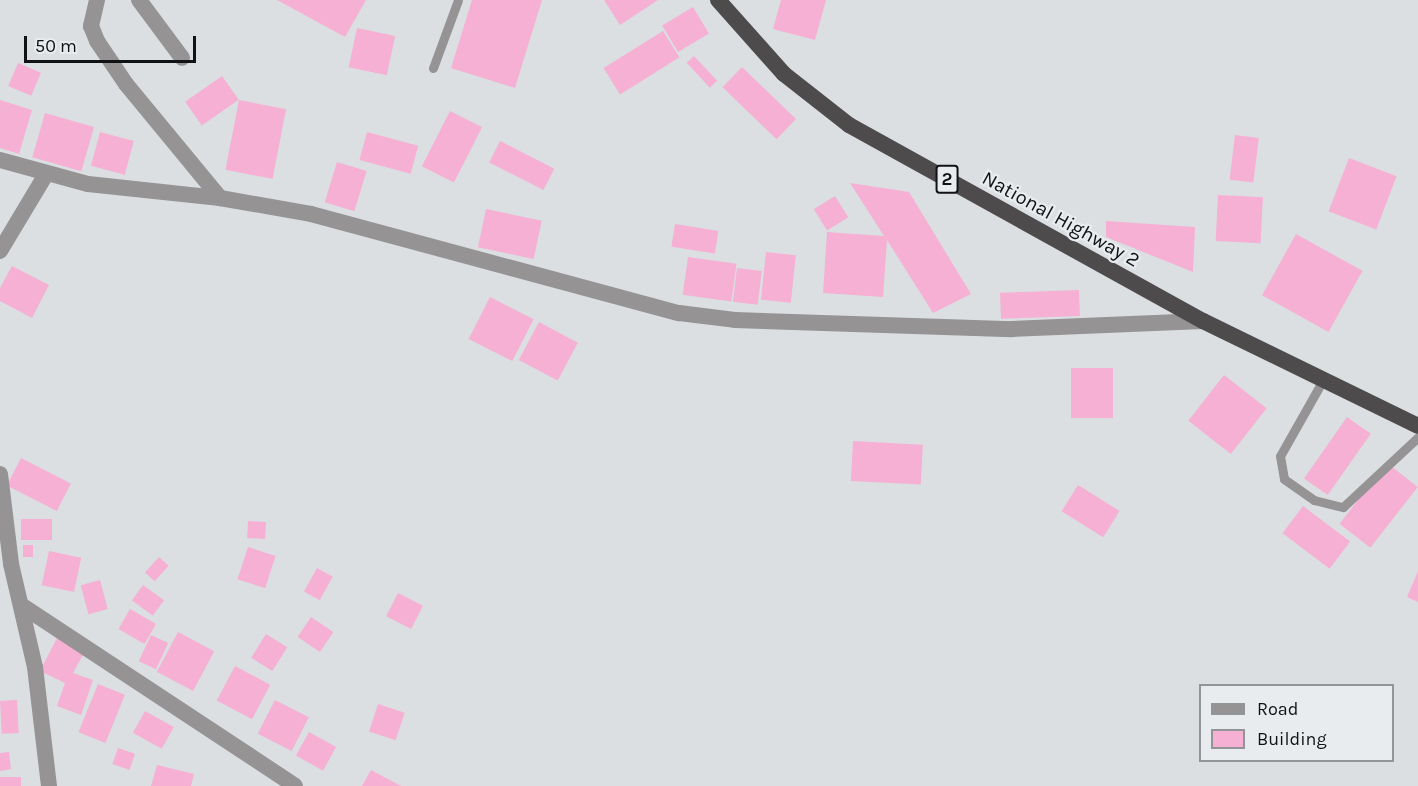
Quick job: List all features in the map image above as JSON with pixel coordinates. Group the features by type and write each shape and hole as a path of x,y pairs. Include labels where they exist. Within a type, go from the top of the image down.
{"highway":[{"name":"National Highway 2","path":"718,0 784,74 849,125 1203,321 1418,426"}],"street":[{"path":"97,0 91,26 97,41 126,84 220,198"},
{"path":"139,0 182,58"},
{"path":"0,160 88,184 220,198 311,214 679,313 735,320 1012,329 1203,321"},
{"path":"0,251 46,174"},
{"path":"0,474 3,522 35,667 49,786"},
{"path":"21,605 295,786"}],"lane":[{"path":"433,68 458,0"},
{"path":"1323,380 1280,456 1284,479 1314,500 1343,507 1418,437"}],"building":[{"path":"277,0 366,0 345,37"},
{"path":"472,0 542,0 515,88 451,68"},
{"path":"604,0 658,0 620,25"},
{"path":"781,0 826,0 815,40 773,29"},
{"path":"693,7 709,34 678,52 662,26"},
{"path":"357,28 395,36 387,75 349,67"},
{"path":"663,31 679,57 620,94 604,68"},
{"path":"694,56 717,81 710,88 687,63"},
{"path":"18,63 41,73 31,96 8,86"},
{"path":"742,67 796,119 777,139 723,87"},
{"path":"222,76 239,100 202,126 185,102"},
{"path":"0,100 32,110 19,154 0,148"},
{"path":"239,100 286,109 273,179 225,170"},
{"path":"450,111 482,127 454,183 422,166"},
{"path":"45,113 94,127 81,171 32,157"},
{"path":"100,132 134,141 125,175 91,166"},
{"path":"367,132 418,146 411,174 359,160"},
{"path":"1235,135 1259,138 1253,183 1230,180"},
{"path":"500,141 554,169 543,190 489,162"},
{"path":"1349,158 1397,176 1376,229 1329,211"},
{"path":"337,162 367,171 354,211 325,202"},
{"path":"850,183 909,192 971,294 933,313 887,240 883,297 823,293 827,232 884,236"},
{"path":"1218,195 1263,197 1261,243 1216,241"},
{"path":"835,196 848,217 827,230 814,209"},
{"path":"486,209 542,221 534,259 478,247"},
{"path":"1106,221 1195,227 1193,272 1106,237"},
{"path":"675,224 718,231 715,254 671,247"},
{"path":"1296,234 1362,271 1329,332 1262,295"},
{"path":"766,252 796,255 791,303 761,300"},
{"path":"688,257 737,264 731,301 683,295"},
{"path":"12,266 49,285 32,318 0,301 0,288"},
{"path":"737,268 762,271 758,305 733,302"},
{"path":"1079,290 1080,316 1001,319 1000,293"},
{"path":"490,297 534,319 512,361 469,339"},
{"path":"539,322 578,343 558,381 519,360"},
{"path":"1071,368 1113,368 1113,418 1071,418"},
{"path":"1224,375 1267,408 1231,454 1188,421"},
{"path":"1347,417 1371,434 1328,495 1304,478"},
{"path":"853,441 923,445 921,485 851,481"},
{"path":"21,458 71,483 57,511 7,486"},
{"path":"1387,463 1418,487 1370,548 1340,524"},
{"path":"1078,485 1120,511 1103,537 1062,511"},
{"path":"1303,506 1350,542 1330,569 1283,533"},
{"path":"21,519 52,519 52,540 21,540"},
{"path":"248,521 266,522 265,539 247,538"},
{"path":"23,545 33,545 33,557 23,557"},
{"path":"248,547 276,556 265,588 237,579"},
{"path":"49,551 81,558 74,592 42,585"},
{"path":"159,557 169,566 155,581 145,573"},
{"path":"317,568 333,577 320,600 304,592"},
{"path":"1418,571 1418,602 1407,597"},
{"path":"100,580 108,609 88,614 81,585"},
{"path":"143,585 164,600 153,616 132,600"},
{"path":"398,593 423,606 411,629 386,616"},
{"path":"130,609 156,624 144,644 119,629"},
{"path":"311,617 333,632 320,652 298,637"},
{"path":"178,632 214,651 193,691 157,672"},
{"path":"266,634 287,647 272,671 251,658"},
{"path":"151,635 168,643 156,669 139,661"},
{"path":"57,638 85,651 73,673 93,680 81,715 57,706 65,683 40,671"},
{"path":"235,666 270,685 252,719 217,700"},
{"path":"98,684 125,695 105,743 79,732"},
{"path":"17,700 19,733 2,734 0,701"},
{"path":"275,700 309,717 292,751 258,734"},
{"path":"378,704 405,713 396,740 369,732"},
{"path":"145,711 174,727 162,749 133,733"},
{"path":"309,732 336,747 323,771 296,756"},
{"path":"118,748 135,754 129,770 112,764"},
{"path":"9,752 11,769 0,771 0,753"},
{"path":"157,765 194,774 191,786 151,786"},
{"path":"371,770 401,786 362,786"},
{"path":"0,777 21,777 21,786 0,786"}]}
